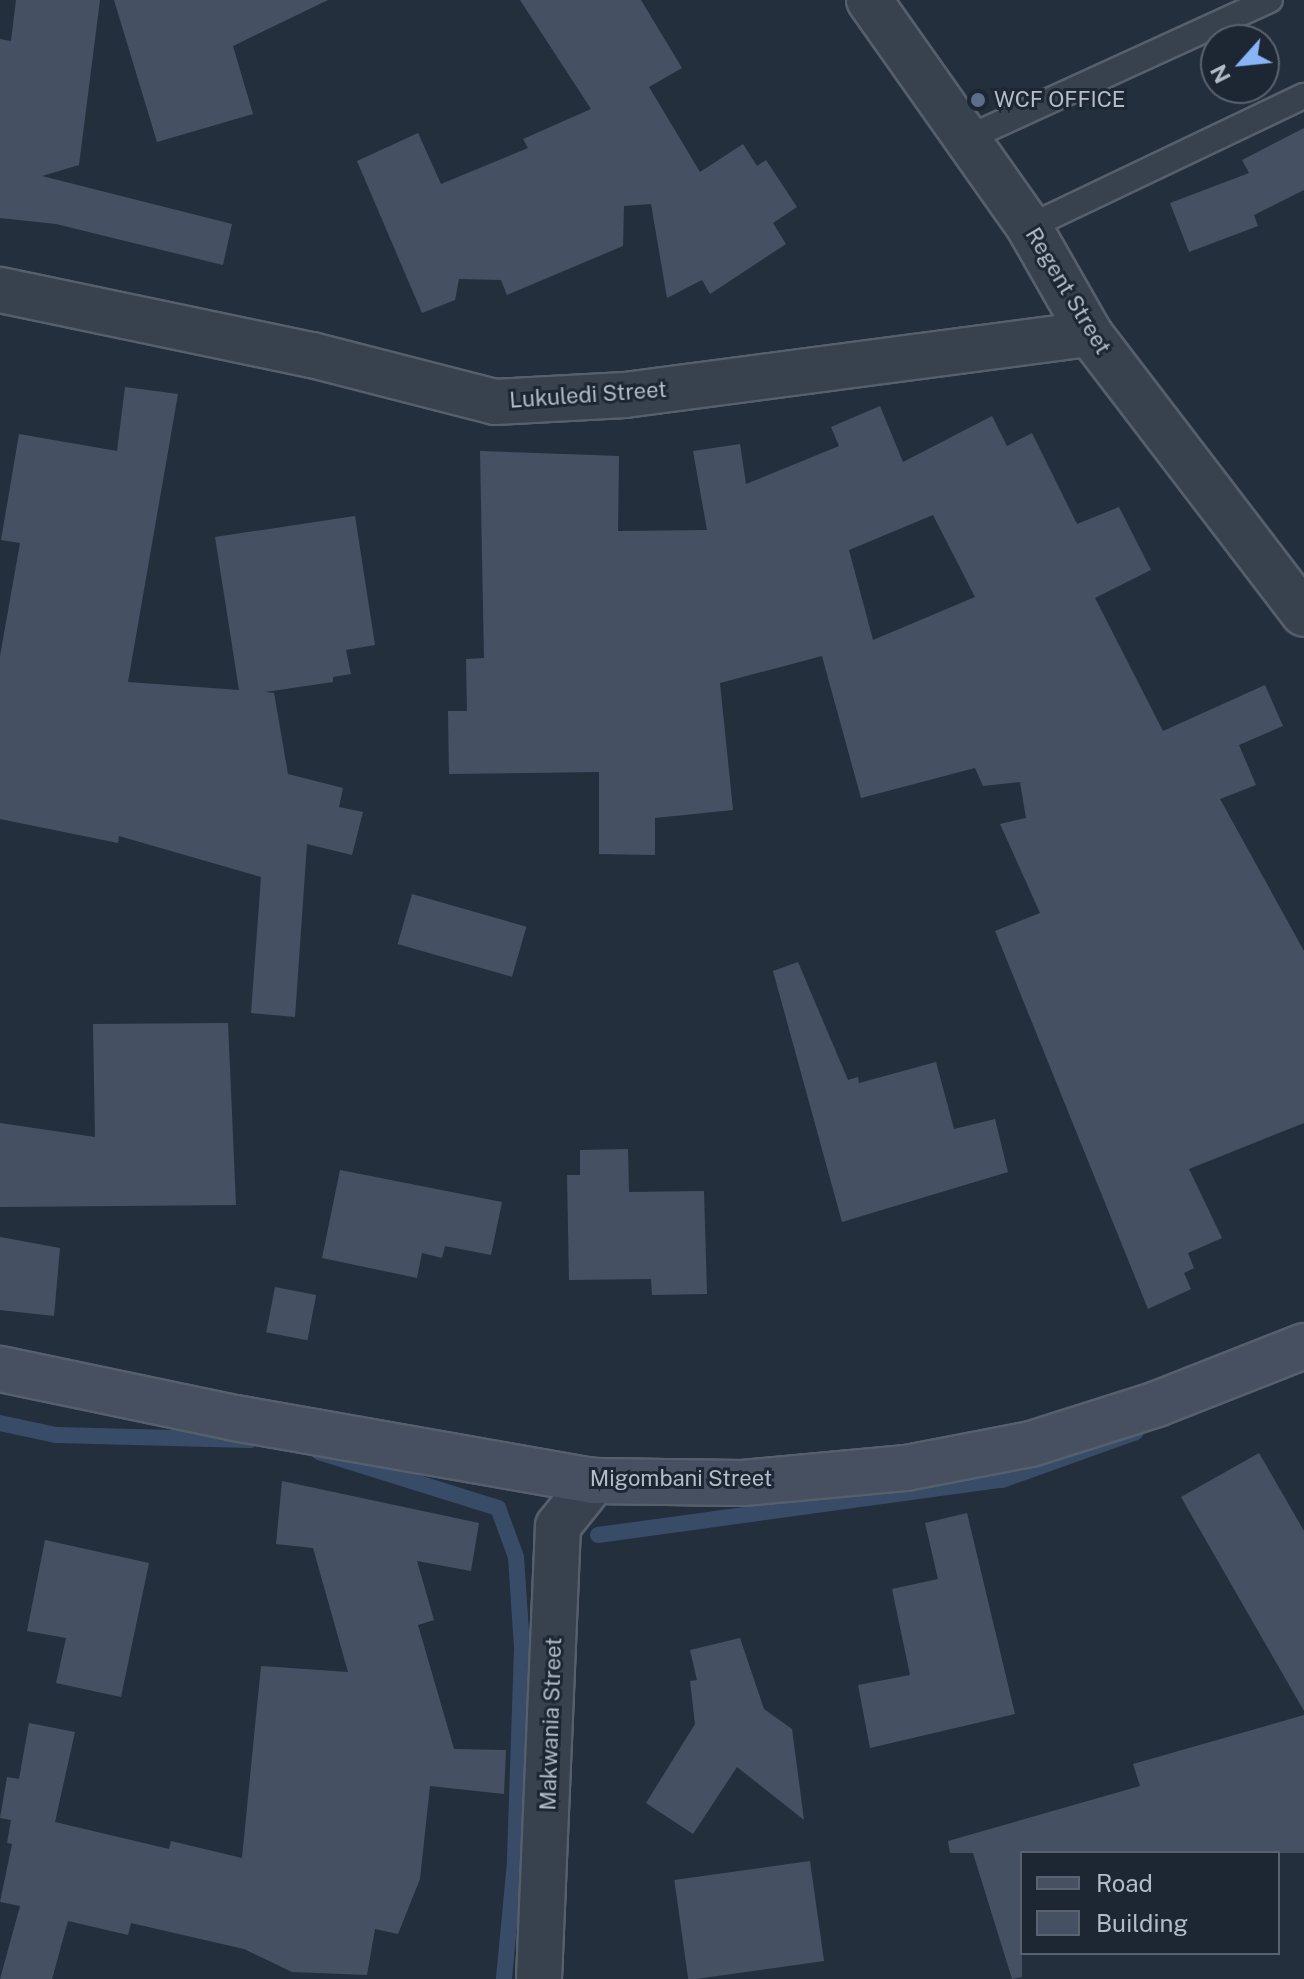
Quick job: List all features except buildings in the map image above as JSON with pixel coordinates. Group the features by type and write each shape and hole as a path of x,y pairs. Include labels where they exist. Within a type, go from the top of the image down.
{"main road":[{"name":"Migombani Street","path":"0,1369 235,1418 594,1481 743,1483 906,1468 1031,1444 1157,1404 1304,1346"}],"street":[{"name":"Regent Street","path":"869,0 1029,227 1090,334 1304,614"},
{"name":"Lukuledi Street","path":"0,290 312,355 495,402 625,395 1090,334"},
{"name":"Makwania Street","path":"539,1979 558,1526 594,1481"}],"lane":[{"path":"968,138 1270,0"},
{"path":"1029,227 1304,96"}],"waterway":[{"path":"0,1423 56,1435 250,1440"},
{"path":"598,1535 1002,1480 1136,1432"},
{"path":"319,1452 498,1508 516,1557 522,1648 515,1862 504,1979"}],"place":[{"name":"WCF OFFICE","path":"978,100"}]}
